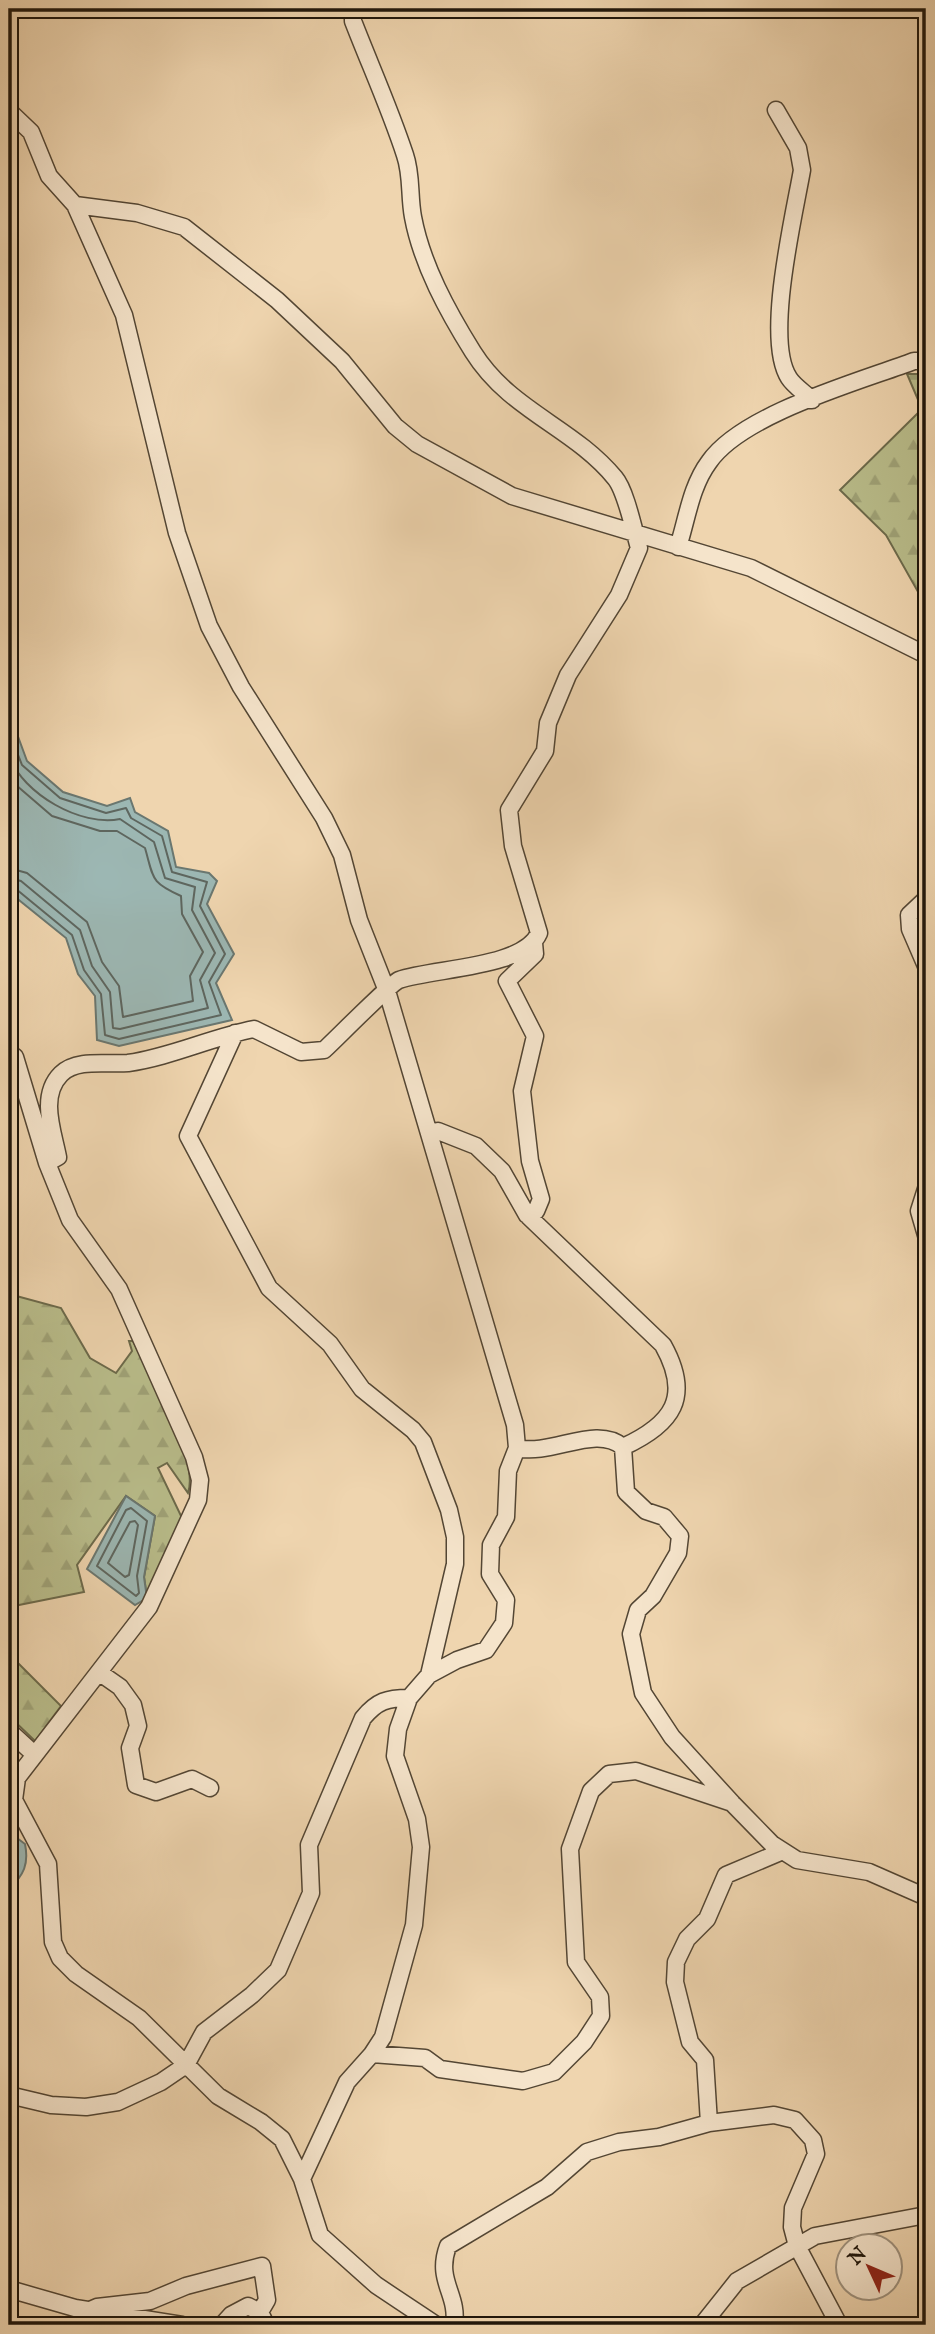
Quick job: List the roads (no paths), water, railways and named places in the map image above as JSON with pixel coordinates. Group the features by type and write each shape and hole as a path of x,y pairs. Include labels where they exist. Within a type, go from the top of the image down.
{"street":[{"path":"47,1163 58,1157 48,1107 51,1089 60,1074 74,1066 130,1062 254,1029 301,1052 324,1051 395,981 517,954 534,943 539,933 513,846 509,810 545,751 548,723 568,674 619,595 639,548 617,480 565,432 517,403 495,382 467,341 423,257 412,215 412,190 405,156 353,21 353,9"},
{"path":"776,110 798,148 802,170 780,305 779,340 788,377 812,400"},
{"path":"9,111 31,132 49,176 75,205 124,315 177,533 209,626 241,687 324,818 342,855 359,920 387,991 514,1425 517,1448 509,1471 506,1517 491,1545 490,1574 506,1600 504,1623 486,1650 457,1660 429,1675 409,1698 398,1729 395,1756 417,1819 421,1847 414,1925 383,2036 372,2054 347,2081 302,2179"},
{"path":"75,205 137,213 184,227 277,300 342,361 395,426 417,444 512,496 751,568 926,655"},
{"path":"678,547 697,481 709,461 747,427 914,361 926,361"},
{"path":"926,900 909,915 910,929 926,966"},
{"path":"527,1215 536,1211 541,1199 530,1161 522,1091 535,1036 507,981 535,954 534,943"},
{"path":"235,1033 188,1136 270,1288 330,1344 362,1390 413,1430 423,1442 449,1510 455,1537 456,1563 429,1675"},
{"path":"9,1053 15,1057 47,1163 70,1220 119,1289 194,1457 200,1480 198,1500 149,1607 17,1778 14,1800 48,1864 53,1942 60,1958 76,1975 139,2018 218,2096 261,2122 282,2139 302,2179 320,2235 376,2285 436,2325"},
{"path":"429,1133 438,1132 476,1146 502,1171 527,1215 663,1345 676,1367 679,1389 670,1415 648,1436 623,1447"},
{"path":"926,1189 919,1211 926,1235"},
{"path":"517,1448 534,1452 599,1437 614,1440 623,1447 626,1492 646,1511 664,1517 680,1536 678,1553 653,1596 638,1610 631,1634 643,1693 672,1737 732,1803 783,1851 797,1860 869,1872 926,1897"},
{"path":"100,1673 120,1687 133,1705 138,1726 130,1748 136,1785 156,1792 192,1779 210,1788"},
{"path":"9,2095 51,2105 86,2107 118,2102 161,2082 186,2065 204,2032 278,1970 311,1893 309,1845 363,1718 376,1703 391,1698 409,1698"},
{"path":"9,1731 34,1754"},
{"path":"372,2054 425,2058 440,2068 523,2081 555,2072 584,2042 601,2016 600,1997 576,1962 570,1849 590,1791 609,1774 636,1771 732,1803"},
{"path":"709,2123 705,2060 690,2042 675,1982 676,1962 687,1939 707,1919 726,1875 783,1851"},
{"path":"454,2325 456,2315 442,2263 448,2246 547,2187 587,2152 619,2142 659,2137 709,2123 774,2115 795,2120 806,2130 816,2154 793,2208 792,2227 797,2246 839,2325"},
{"path":"702,2325 737,2281 815,2236 926,2215"},
{"path":"86,2318 97,2306 150,2301 186,2286 262,2266 267,2301 263,2319 247,2306 231,2315 222,2325"},
{"path":"9,2290 86,2318 182,2325"}],"water":[{"path":"9,712 27,761 63,792 107,806 130,798 135,812 168,831 176,867 209,873 217,881 207,904 234,954 216,983 232,1020 119,1046 97,1040 95,996 78,974 66,938 9,892"},
{"path":"126,1496 155,1516 144,1577 147,1598 135,1605 87,1569"},
{"path":"9,1832 25,1844 26,1863 22,1874 9,1889"}]}
